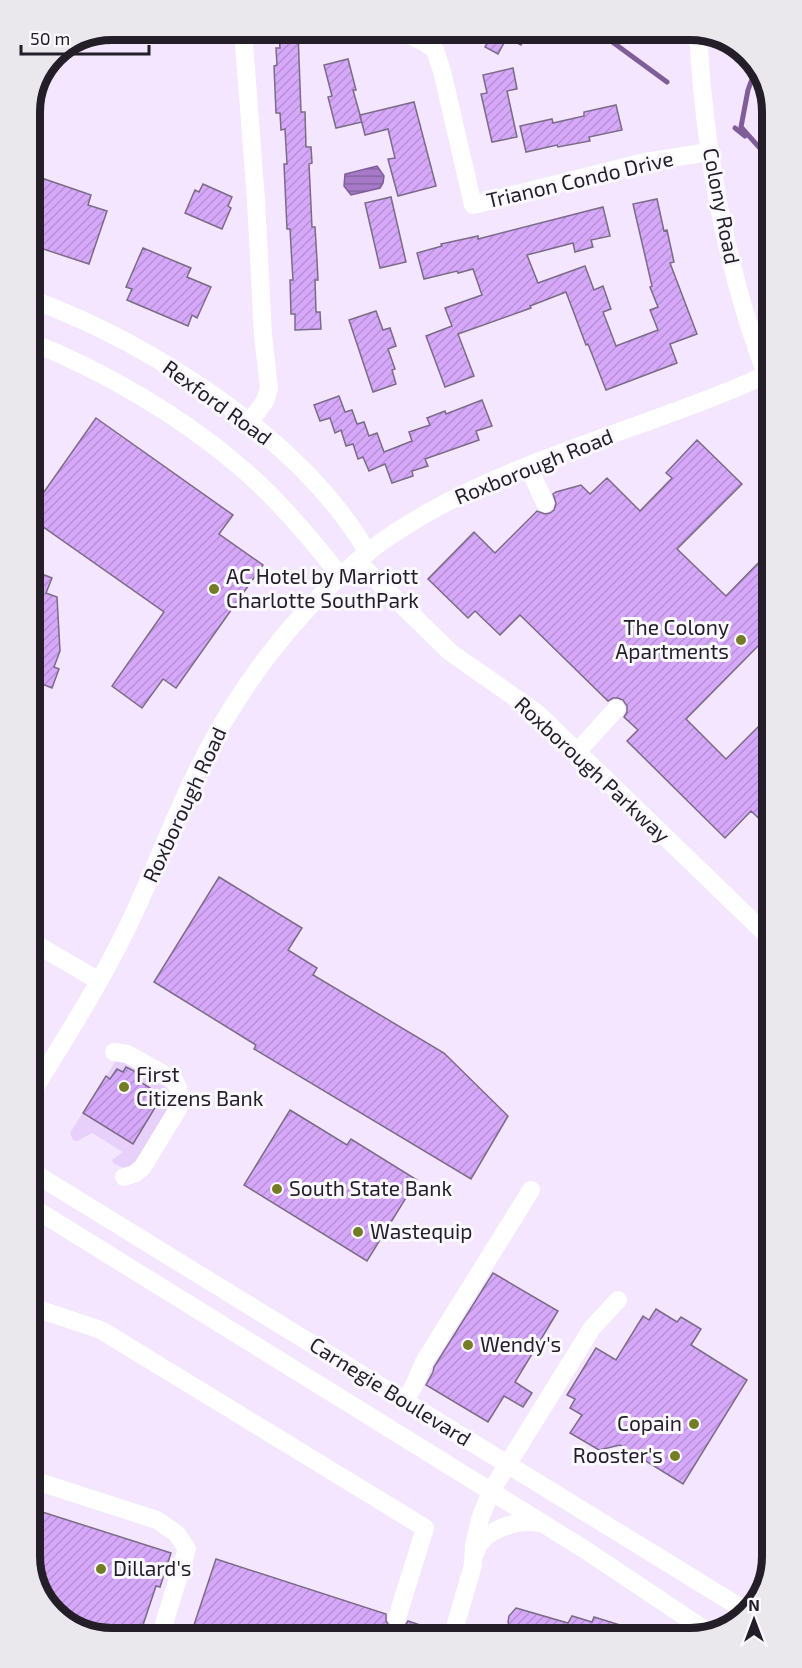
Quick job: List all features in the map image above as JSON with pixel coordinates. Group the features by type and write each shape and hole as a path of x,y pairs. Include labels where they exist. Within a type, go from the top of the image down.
{"street":[{"path":"244,40 263,335 269,388 266,401 249,423"},
{"name":"Trianon Condo Drive","path":"421,41 435,50 473,204 645,162 709,152"},
{"name":"Colony Road","path":"698,42 709,152 724,233 742,303 762,361"},
{"name":"Rexford Road","path":"41,303 86,322 188,378 272,441 310,477 346,519 362,557"},
{"name":"Rexford Road","path":"41,347 146,399 221,452 282,507 341,576"},
{"name":"Roxborough Road","path":"40,1078 99,981 144,893 199,767 226,719 263,662 289,629 341,576 362,557 398,531 466,492 528,465 762,377"},
{"path":"528,465 545,503"},
{"name":"Roxborough Parkway","path":"362,557 450,652 537,713 762,930"},
{"path":"578,752 616,709"},
{"path":"40,947 99,981"},
{"path":"114,1052 127,1054 174,1080 180,1102 142,1168 124,1177"},
{"name":"Carnegie Boulevard","path":"40,1177 724,1597"},
{"path":"405,1402 424,1362 531,1190"},
{"name":"Carnegie Boulevard","path":"40,1212 491,1491 700,1626"},
{"path":"40,1221 64,1228"},
{"path":"473,1564 477,1528 491,1491 592,1328 618,1300"},
{"path":"40,1310 101,1330 424,1528 397,1618"},
{"path":"40,1482 157,1520 177,1534 187,1549 163,1627"},
{"path":"461,1627 465,1595 477,1548 490,1535 514,1523 525,1521 542,1524"}],"shaded area":[{"path":"377,166 384,176 380,188 351,195 344,186 345,174"},
{"path":"119,1060 159,1082 173,1099 135,1165 125,1169 113,1163 112,1160 123,1152 92,1133 77,1141 73,1140 70,1133 115,1062"}],"building":[{"path":"279,40 298,40 301,112 305,112 306,147 311,147 312,163 309,164 312,227 315,227 318,280 315,280 316,312 320,312 321,329 295,330 295,314 291,314 290,280 293,280 290,229 287,229 285,129 281,130 280,113 276,113 274,66 277,65 276,48 280,48"},
{"path":"489,41 505,41 498,54 485,47"},
{"path":"348,59 356,90 353,90 362,122 336,128 328,97 332,96 324,65"},
{"path":"513,68 517,89 507,91 517,137 492,142 481,94 487,93 483,75"},
{"path":"414,102 436,186 398,196 388,159 395,158 388,129 365,135 360,115"},
{"path":"616,105 622,130 589,137 590,141 526,152 520,126 552,119 553,123 584,116 584,112"},
{"path":"41,178 91,195 88,205 107,211 89,264 41,248"},
{"path":"203,184 232,197 228,206 231,208 222,229 185,213 195,190 199,192"},
{"path":"391,197 406,262 380,268 365,203"},
{"path":"657,199 674,262 670,263 697,334 670,344 677,363 606,390 566,292 530,306 531,308 458,334 474,376 445,387 426,336 452,326 445,308 482,295 473,269 424,279 417,253 442,246 441,244 478,236 478,239 603,207 610,236 591,240 593,247 575,252 573,243 527,255 538,283 585,266 594,290 603,286 611,309 603,312 616,346 658,330 650,310 658,307 650,287 652,286 633,204"},
{"path":"143,248 191,268 187,277 211,287 197,318 192,315 188,326 127,300 132,289 126,287"},
{"path":"376,311 383,330 390,328 396,346 388,349 395,369 392,370 396,384 373,392 349,320"},
{"path":"339,396 345,412 352,410 357,424 364,422 369,436 377,433 384,452 412,441 409,432 430,425 427,418 445,411 446,414 482,400 492,426 476,431 479,440 425,459 428,466 412,471 413,476 392,483 385,464 369,471 363,457 358,459 353,444 346,446 341,430 335,433 330,418 320,421 314,405"},
{"path":"96,418 233,515 219,534 263,565 176,688 163,679 142,708 112,686 164,612 41,525 41,497"},
{"name":"The Colony Apartments","path":"697,440 742,484 677,549 726,596 762,559 762,648 759,645 686,719 726,759 762,723 762,821 751,811 725,838 627,741 638,730 624,717 627,706 623,700 613,698 608,701 520,615 500,635 475,611 468,618 428,579 474,532 495,553 537,511 545,514 554,510 556,503 553,494 556,492 581,485 590,494 607,478 640,511 672,478 666,473"},
{"path":"41,573 52,578 46,593 57,597 60,651 54,667 59,669 52,688 41,683"},
{"path":"219,877 302,928 288,950 317,968 313,975 444,1053 508,1116 471,1179 254,1049 256,1045 154,982"},
{"name":"First Citizens Bank","path":"126,1067 142,1075 139,1081 159,1094 152,1104 156,1106 133,1144 83,1113 106,1076 110,1079 117,1069 123,1072"},
{"path":"290,1110 347,1145 351,1139 417,1180 367,1261 244,1185"},
{"path":"493,1273 558,1311 515,1382 532,1393 523,1407 504,1396 488,1422 426,1385 434,1367"},
{"path":"656,1309 677,1322 681,1317 701,1329 691,1345 747,1380 683,1484 620,1445 599,1450 570,1433 582,1415 570,1408 575,1399 567,1395 596,1348 616,1360 643,1316 649,1320"},
{"name":"Dillard's","path":"40,1511 171,1553 160,1587 156,1586 142,1627 108,1627 89,1624 65,1610 46,1583 42,1569"},
{"path":"216,1559 386,1614 386,1621 392,1627 193,1627"},
{"path":"516,1608 568,1623 572,1616 592,1622 594,1617 629,1628 510,1628 509,1616"},
{"path":"408,1621 428,1628 402,1628"}],"waterway":[{"path":"611,41 667,82"},
{"path":"752,78 741,127 762,151"},
{"path":"735,128 745,136"}],"place":[{"name":"AC Hotel by Marriott Charlotte SouthPark","path":"214,589"},
{"name":"The Colony Apartments","path":"741,640"},
{"name":"First Citizens Bank","path":"124,1087"},
{"name":"South State Bank","path":"277,1189"},
{"name":"Wastequip","path":"358,1232"},
{"name":"Wendy's","path":"468,1345"},
{"name":"Copain","path":"694,1424"},
{"name":"Rooster's","path":"675,1456"},
{"name":"Dillard's","path":"101,1569"}]}
